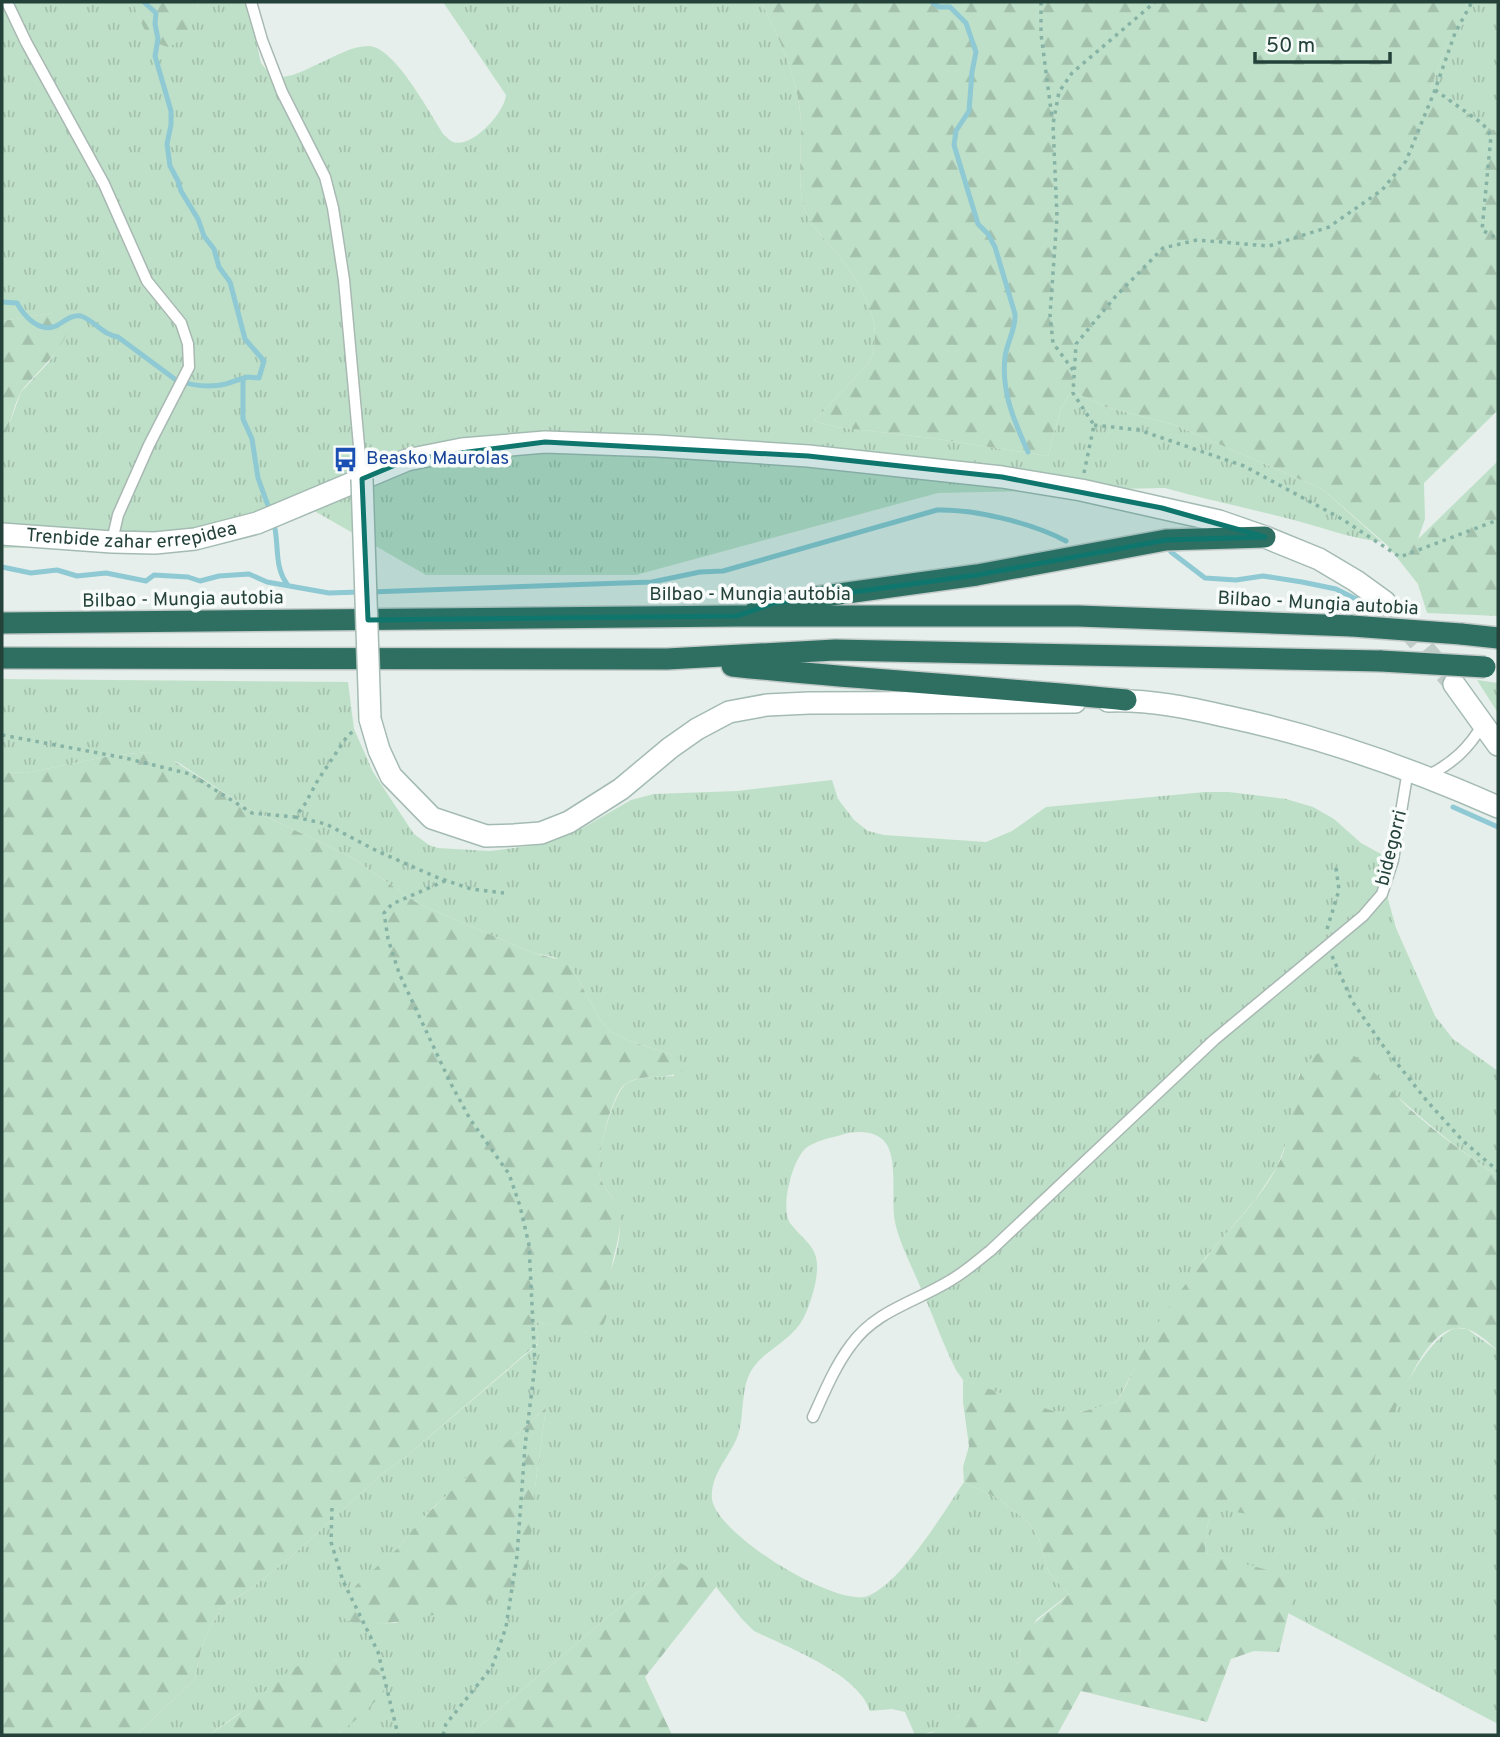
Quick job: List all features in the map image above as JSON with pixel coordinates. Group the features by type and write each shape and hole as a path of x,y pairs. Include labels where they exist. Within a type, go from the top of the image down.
{"highway":[{"path":"737,616 774,603 976,575 1166,540 1265,537"},
{"name":"Bilbao - Mungia autobia","path":"2,623 737,616 1078,616 1352,626 1498,638"},
{"path":"2,659 667,659 835,650 1381,661 1492,667"},
{"path":"667,659 834,677 1027,690 1126,700"}],"street":[{"name":"Trenbide zahar errepidea","path":"2,534 112,542 155,543 195,539 257,523 407,460 462,449 545,442 808,456 1002,477 1081,489 1219,521 1265,537 1319,559 1385,602"},
{"path":"362,480 370,719 379,750 391,776 432,818 486,836 541,833 569,822 621,789 697,729 729,712 767,705 809,703 1033,704 1126,700 1204,711 1316,738 1417,774 1498,807"},
{"path":"1454,684 1498,745"}],"lane":[{"path":"7,2 104,184 147,281 181,323 188,344 189,367 118,515 112,542"},
{"path":"251,2 277,79 325,177 334,208 344,280 362,480"},
{"path":"1417,774 1446,767 1462,754 1483,724"},
{"name":"bidegorri","path":"813,1417 851,1343 866,1328 884,1313 951,1280 990,1251 1214,1040 1363,916 1382,894 1417,774"}],"path":[{"path":"1041,2 1041,34 1053,124 1057,217 1050,315 1053,343 1074,372"},
{"path":"1053,124 1059,92 1072,73 1155,2"},
{"path":"1081,489 1094,425 1073,393 1076,344 1163,247 1197,240 1269,246 1329,227 1382,190 1406,161 1455,33 1472,2"},
{"path":"1435,90 1483,124 1490,135 1482,230 1498,239"},
{"path":"1094,425 1139,430 1244,466 1342,519 1400,556 1498,520"},
{"path":"295,817 348,735 370,719"},
{"path":"2,735 125,758 190,774 252,813 295,817 326,824 377,851 447,880 471,889 504,893"},
{"path":"1336,868 1339,890 1326,932 1327,946 1352,1001 1427,1101 1463,1141 1498,1171"},
{"path":"443,1735 446,1724 492,1667 506,1628 517,1556 525,1446 535,1365 529,1245 513,1185 509,1174 470,1119 450,1082 399,972 388,939 384,913 392,904 447,880"},
{"path":"332,1508 331,1542 343,1581 378,1652 398,1735"}],"highlighted area":[{"path":"545,442 808,456 1002,477 1162,508 1265,537 1166,540 977,575 774,603 737,616 368,620 362,479 407,460"}],"green space":[{"path":"2,2 133,2 142,25 197,7 199,2 247,2 261,63 272,77 296,74 356,48 369,46 379,49 400,69 444,135 461,143 486,128 500,110 506,95 443,2 761,2 781,45 797,91 801,123 801,192 806,213 856,280 869,306 875,334 869,363 814,421 836,427 1048,456 1061,408 1072,391 1106,407 1175,425 1322,489 1382,542 1165,488 938,493 636,575 426,575 297,501 281,514 118,546 2,548 2,444 21,392 49,362 65,337 52,313 2,321"},
{"path":"133,2 199,2 181,40 168,47 149,35"},
{"path":"761,2 1467,2 1463,24 1449,37 1431,87 1492,130 1498,129 1498,410 1424,483 1425,519 1418,539 1498,461 1498,616 1427,613 1418,584 1387,545 1322,489 1175,425 1106,407 1072,391 1061,408 1048,456 836,427 814,421 869,363 875,334 869,306 856,280 806,213 801,192 801,123 797,91 781,45"},
{"path":"1467,2 1498,2 1498,129 1492,130 1431,87 1449,36 1463,24"},
{"path":"52,313 64,318 68,327 65,338 21,392 2,444 2,321"},
{"path":"2,679 348,682 354,729 373,772 414,834 438,848 490,851 536,845 581,829 631,800 654,794 737,791 832,780 838,799 854,820 868,831 884,835 986,842 1012,831 1046,807 1205,792 1286,799 1313,807 1334,819 1361,843 1381,854 1396,928 1435,1016 1453,1039 1498,1071 1498,1176 1429,1124 1365,1066 1299,1074 1288,1138 1277,1167 1255,1200 1206,1257 1154,1330 1117,1402 1063,1413 1037,1409 1012,1400 963,1380 956,1370 897,1231 893,1166 888,1146 882,1139 862,1132 851,1133 814,1143 806,1148 792,1173 786,1207 790,1223 809,1243 816,1257 815,1286 800,1324 759,1361 749,1375 738,1435 717,1474 712,1490 712,1499 719,1514 755,1548 806,1580 852,1597 868,1596 894,1577 908,1562 964,1482 1001,1500 1029,1523 1039,1539 1049,1573 1069,1594 1037,1619 1020,1650 1019,1662 957,1717 930,1733 915,1735 905,1712 892,1709 870,1711 852,1685 820,1663 754,1631 716,1587 675,1560 469,1735 337,1735 374,1703 377,1670 335,1659 244,1710 209,1735 136,1735 195,1679 201,1649 223,1606 249,1590 292,1556 382,1474 538,1344 536,1322 587,1332 609,1277 620,1233 617,1206 599,1173 600,1153 607,1125 616,1098 627,1083 644,1078 674,1076 673,1055 627,1040 610,1031 599,1018 572,968 554,957 533,953 417,903 351,857 246,807 179,763 148,752 110,756 26,773 2,772","holes":["546,1408 535,1487 396,1623 360,1624 397,1549 429,1511"]},
{"path":"1477,680 1498,683 1498,713"},
{"path":"148,752 166,756 246,807 351,857 417,903 533,953 561,960 572,968 599,1018 610,1031 627,1040 673,1055 684,1067 681,1072 674,1074 630,1081 619,1091 609,1115 599,1169 602,1182 619,1209 620,1221 608,1309 601,1328 581,1332 536,1322 538,1343 408,1455 382,1474 292,1556 249,1590 223,1606 201,1649 195,1679 136,1735 2,1735 2,772 26,773 110,756"},
{"path":"1338,1047 1359,1059 1412,1111 1498,1176 1498,1351 1468,1329 1457,1328 1438,1337 1421,1358 1405,1387 1361,1486 1345,1510 1328,1524 1290,1523 1211,1508 1205,1553 1297,1578 1279,1652 1254,1651 1231,1659 1207,1722 1081,1691 1057,1735 928,1735 958,1717 1019,1662 1024,1638 1029,1630 1069,1594 1049,1573 1039,1539 1029,1523 1001,1500 964,1482 963,1467 969,1446 963,1380 1053,1411 1081,1412 1117,1402 1165,1312 1258,1196 1275,1170 1287,1140 1300,1074 1308,1062 1320,1052"},
{"path":"1456,1328 1467,1329 1498,1351 1498,1724 1288,1613 1296,1579 1205,1553 1211,1507 1242,1511 1353,1500 1410,1378 1440,1338"},
{"path":"546,1408 535,1487 528,1570 523,1591 459,1609 401,1621 355,1623 343,1617 341,1606 353,1588 396,1550 445,1497"},
{"path":"675,1560 716,1587 645,1677 672,1735 469,1735"},
{"path":"316,1659 344,1660 373,1667 386,1679 385,1687 375,1702 337,1735 209,1735 241,1713 287,1673"}],"waterway":[{"path":"2,302 17,303 28,318 44,327 50,328 71,317 81,316 108,334 118,337 182,382 213,386 248,377 259,378 264,361 245,339 230,282 219,267 214,249 204,236 170,166 167,144 171,111 155,56 158,39 156,13 144,2"},
{"path":"932,2 939,7 950,7 966,23 976,52 969,111 956,131 954,145 978,224 995,247 1015,314 1005,357 1005,382 1014,417 1028,452"},
{"path":"243,379 243,419 252,439 258,478 270,511"},
{"path":"370,592 652,582 700,572 723,571 937,510 1003,518 1037,528 1066,541"},
{"path":"273,520 278,561 287,584"},
{"path":"1171,552 1205,578 1236,580 1263,576 1302,582 1336,589 1367,607"},
{"path":"2,567 31,573 57,570 77,576 106,573 146,581 154,575 188,577 200,581 219,576 249,574 267,582 329,593 360,592"},
{"path":"1453,807 1498,827"}],"tunnel":[{"path":"1385,602 1454,684"}],"place":[{"name":"Beasko Maurolas","path":"346,459"}]}
